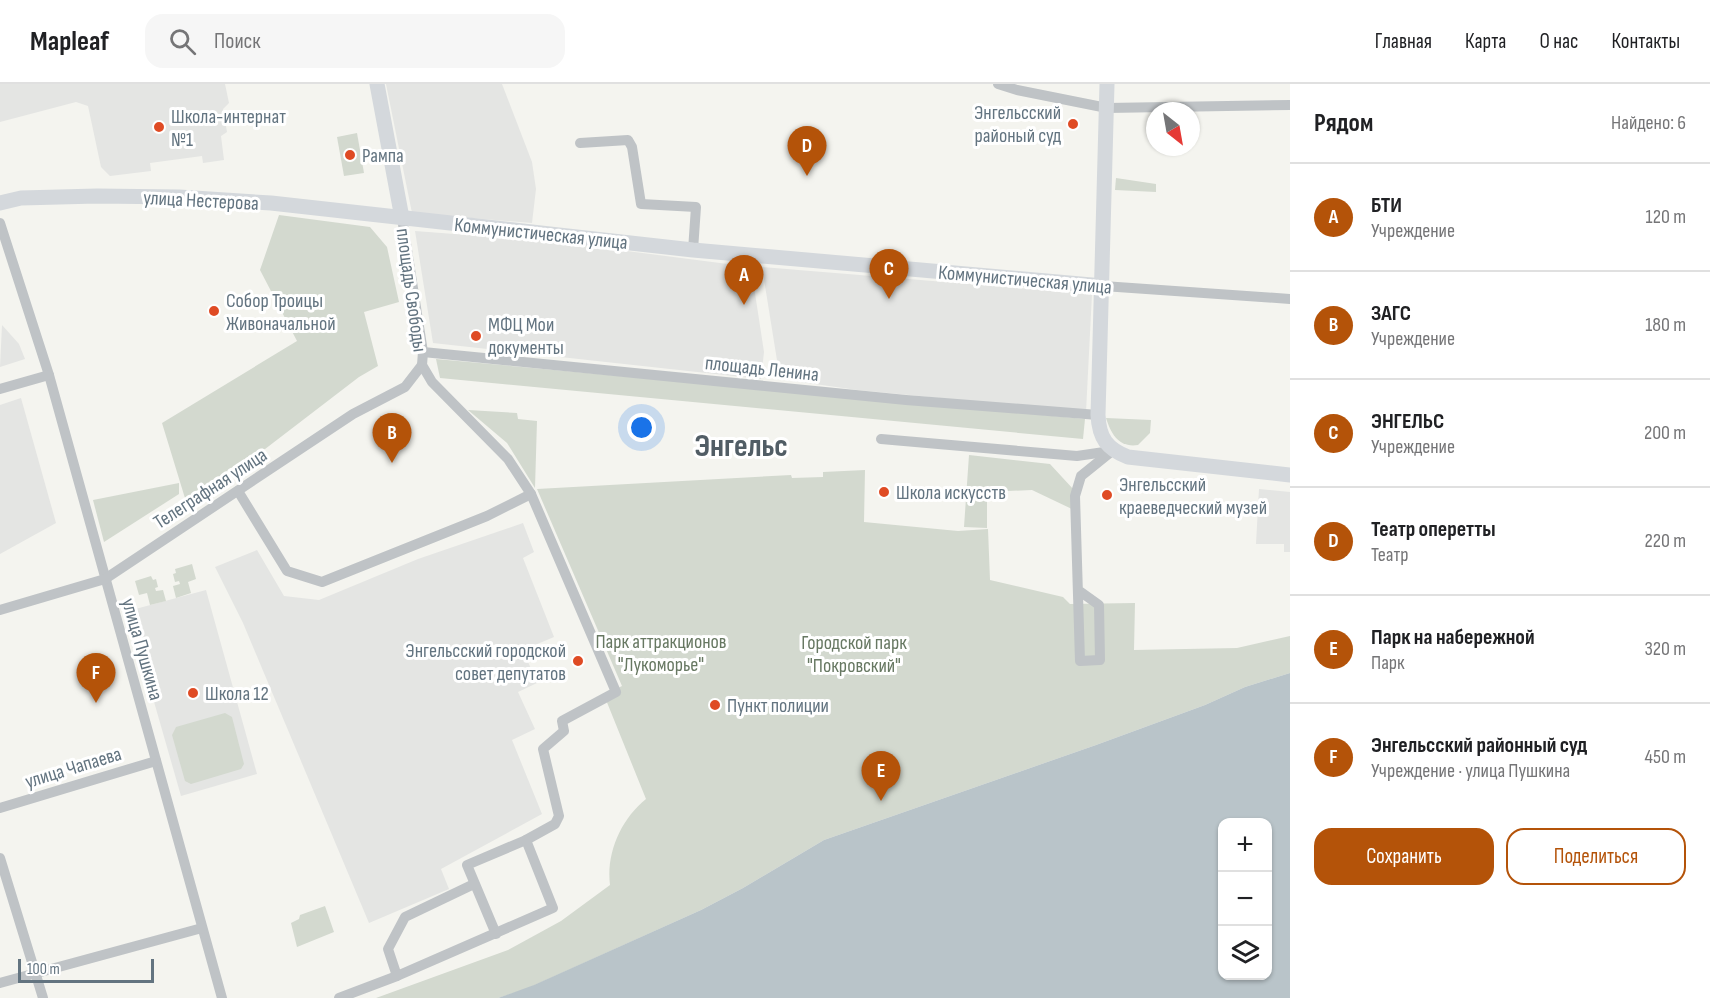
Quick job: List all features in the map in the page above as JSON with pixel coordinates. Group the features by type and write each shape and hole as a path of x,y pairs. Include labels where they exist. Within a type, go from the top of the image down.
{"main road":[{"name":"площадь Свободы","path":"377,84 402,218"},
{"path":"1107,84 1099,428 1112,451 1140,459 1290,475"},
{"name":"улица Нестерова","path":"0,203 21,198 179,197 271,203 402,218"},
{"name":"Коммунистическая улица","path":"402,218 693,250 1103,286"}],"street":[{"path":"998,84 1107,108 1290,105"},
{"path":"580,143 628,140 632,147 641,204 696,207 693,250"},
{"name":"площадь Свободы","path":"402,218 423,352 422,365 432,382 508,459 531,494 616,692 562,721 564,731 543,749 559,816 555,824 526,840"},
{"name":"улица Пушкина","path":"0,223 49,375 222,998"},
{"name":"Коммунистическая улица","path":"1103,286 1290,299"},
{"name":"площадь Ленина","path":"423,352 894,399 1098,415"},
{"name":"Телеграфная улица","path":"0,610 105,579 353,414 405,387 422,365"},
{"path":"0,390 49,375"},
{"path":"881,439 1077,456 1112,451"},
{"path":"1078,590 1099,605 1100,660 1080,661 1075,496 1081,476 1112,451"},
{"path":"238,491 286,571 322,582 487,516 531,494"},
{"name":"улица Чапаева","path":"0,808 156,761"},
{"path":"339,998 397,976 496,934 553,908 526,840 467,866 496,934"},
{"path":"0,858 37,971 43,998"},
{"path":"397,976 388,949 405,917 474,884"},
{"path":"0,983 37,971 202,928"}],"shaded area":[{"name":"Школа-интернат №1","path":"0,84 225,84 229,103 223,109 227,132 221,136 224,160 203,163 202,156 150,163 151,171 110,176 101,167 88,106 76,102 0,122"},
{"path":"386,84 502,84 532,162 536,189 532,223 412,213"},
{"path":"415,231 557,242 751,267 764,352 761,379 433,343"},
{"path":"762,267 1092,294 1086,412 857,390 780,379"},
{"path":"2,325 19,344 25,359 0,367"},
{"path":"21,398 56,523 0,554 0,405"},
{"path":"1259,489 1290,492 1290,552 1284,552 1284,544 1256,544"},
{"path":"523,523 534,552 523,558 554,637 523,650 537,683 518,692 535,729 512,740 542,814 441,869 449,889 369,923 243,623 215,567 257,550 284,596 319,600 418,559"},
{"name":"Школа 12","path":"206,590 257,774 181,796 128,611"},
{"path":"1290,673 1290,998 498,998 534,985 701,910 824,840 1205,705 1245,687"}],"green space":[{"name":"Рампа","path":"357,133 364,173 344,176 337,137"},
{"path":"1116,178 1156,184 1156,192 1115,190"},
{"path":"279,215 370,227 387,247 399,302 364,312 378,366 359,377 188,508 162,423 297,341 260,270"},
{"path":"436,359 1085,419 1083,439 440,378"},
{"path":"468,410 517,413 518,419 537,421 535,488 507,443"},
{"path":"1106,418 1151,420 1150,433 1138,445 1126,444 1113,434"},
{"path":"969,455 1050,464 1074,490 1074,510 1032,490 987,492 987,528 964,527"},
{"name":"Городской парк \"Покровский\"","path":"865,470 864,522 958,531 988,529 990,580 1063,597 1070,604 1135,603 1134,650 1237,648 1290,636 1290,673 1245,687 1205,705 1096,745 824,840 701,910 526,989 498,998 376,998 508,950 561,921 610,885 610,861 617,838 629,816 646,799 604,695 622,686 537,489 791,475 792,478 823,477 823,472"},
{"path":"179,483 179,494 104,542 93,500"},
{"path":"192,564 196,579 188,582 191,593 176,598 173,586 180,584 179,581 175,582 173,574 176,573 175,569"},
{"path":"151,576 153,580 156,579 158,587 155,588 156,591 163,590 166,601 150,605 147,593 139,595 135,581"},
{"path":"225,713 232,717 244,764 241,769 191,784 185,781 172,735 176,727"},
{"path":"325,906 334,932 297,947 291,923 299,919 300,915"}],"place":[{"name":"Энгельсский районый суд","path":"1073,124"},
{"name":"Школа-интернат №1","path":"159,127"},
{"name":"Рампа","path":"350,155"},
{"name":"Театр оперетты","path":"807,176"},
{"name":"ЭНГЕЛЬС","path":"889,299"},
{"name":"БТИ","path":"744,305"},
{"name":"Собор Троицы Живоначальной","path":"214,311"},
{"name":"МФЦ Мои документы","path":"476,336"},
{"name":"ЗАГС","path":"392,463"},
{"name":"Школа искусств","path":"884,492"},
{"name":"Энгельсский краеведческий музей","path":"1107,495"},
{"name":"Энгельсский городской совет депутатов","path":"578,661"},
{"name":"Школа 12","path":"193,693"},
{"name":"Энгельсский районный суд","path":"96,703"},
{"name":"Пункт полиции","path":"715,705"},
{"name":"Парк на набережной","path":"881,801"}],"district":[{"name":"Энгельс","path":"741,445"}],"park label":[{"name":"Парк аттракционов \"Лукоморье\"","path":"661,652"}]}
